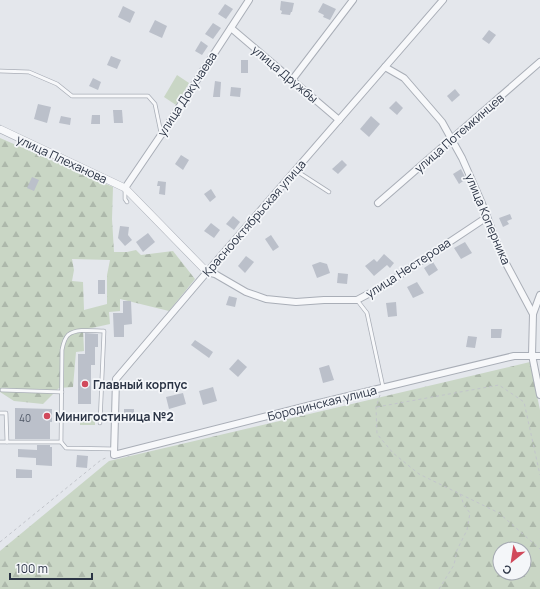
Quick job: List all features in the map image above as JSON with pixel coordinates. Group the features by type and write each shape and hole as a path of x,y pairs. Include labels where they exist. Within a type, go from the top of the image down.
{"street":[{"name":"улица Докучаева","path":"125,188 249,0"},
{"path":"292,80 353,0"},
{"name":"Краснооктябрьская улица","path":"114,452 116,379 443,0"},
{"name":"улица Дружбы","path":"231,28 339,120"},
{"name":"улица Потемкинцев","path":"378,203 540,62"},
{"name":"улица Коперника","path":"385,67 404,78 442,122 462,158 502,256 532,314 532,355 540,395"},
{"name":"улица Плеханова","path":"0,129 125,188"},
{"name":"улица Нестерова","path":"125,188 207,272 215,274 246,292 266,300 296,302 356,300 385,284 487,217"},
{"path":"532,314 540,295"},
{"path":"532,314 540,310"},
{"name":"Бородинская улица","path":"114,452 514,356 540,356"}],"lane":[{"path":"0,71 29,72 57,84 72,96 148,96 155,104 161,135"},
{"path":"295,170 329,192"},
{"path":"125,188 124,199 127,202"},
{"path":"356,300 367,313 383,388"},
{"path":"100,423 104,330 79,331 69,334 65,339 62,350 61,442 66,448 114,452"},
{"path":"2,390 62,392"},
{"path":"0,413 6,413 7,442"},
{"path":"0,442 61,442"}],"path":[{"path":"376,407 499,385 524,402 540,475"},
{"path":"383,388 376,407 377,434 393,453 419,474 499,513 540,549"},
{"path":"0,542 101,460 114,452"},
{"path":"438,589 454,565 457,550 468,525 470,513 464,505 459,493"}],"green space":[{"path":"177,75 189,83 176,105 164,97"},
{"path":"0,138 113,187 112,219 114,252 136,250 141,255 173,251 195,279 169,311 120,299 120,311 109,312 110,324 83,330 84,351 76,352 73,387 59,388 43,404 14,401 0,392","holes":["72,259 110,260 107,275 107,304 84,310 83,282 72,281 74,270"]},
{"path":"530,362 540,410 540,589 0,589 0,551 109,461"},
{"path":"80,414 95,414 95,425 80,425"}],"building":[{"path":"281,1 294,3 290,15 281,14"},
{"path":"323,3 336,9 330,20 323,17 324,15 318,12"},
{"path":"225,4 233,9 226,19 218,14"},
{"path":"123,6 135,12 130,23 118,17"},
{"path":"155,20 167,26 162,38 149,32"},
{"path":"213,23 221,28 213,39 205,34"},
{"path":"489,30 496,35 489,44 482,39"},
{"path":"201,41 208,46 202,55 195,51"},
{"path":"111,56 121,60 117,69 107,65"},
{"path":"241,60 248,60 248,73 241,73"},
{"path":"93,78 101,82 98,90 89,86"},
{"path":"215,81 221,82 220,97 213,97"},
{"path":"231,87 241,88 240,97 230,96"},
{"path":"455,89 460,95 452,102 447,96"},
{"path":"396,101 403,108 397,115 389,108"},
{"path":"38,104 51,107 47,123 34,119"},
{"path":"113,110 122,110 123,123 114,123"},
{"path":"92,115 100,115 100,124 91,124"},
{"path":"61,116 71,118 70,125 59,123"},
{"path":"371,116 380,124 369,137 360,129"},
{"path":"181,155 189,160 183,170 175,164"},
{"path":"342,160 347,165 338,174 332,169"},
{"path":"461,169 466,179 459,184 453,174"},
{"path":"32,177 39,180 34,191 27,188"},
{"path":"158,181 166,182 165,195 159,194 160,186 157,186"},
{"path":"211,189 216,197 210,202 204,194"},
{"path":"510,214 512,219 507,221 509,224 503,227 499,218"},
{"path":"233,216 240,222 234,230 226,224"},
{"path":"211,223 220,230 214,238 204,231"},
{"path":"120,226 129,227 128,235 132,240 125,246 118,238"},
{"path":"148,233 155,242 143,252 136,242"},
{"path":"271,235 279,247 273,251 265,239"},
{"path":"465,242 472,253 461,259 454,248"},
{"path":"384,254 394,263 390,268 387,265 374,276 365,266 374,259 377,262"},
{"path":"246,256 254,262 245,273 238,266"},
{"path":"320,262 327,264 330,273 317,278 312,265"},
{"path":"433,262 438,270 429,276 424,268"},
{"path":"338,273 348,274 347,284 337,283"},
{"path":"98,280 105,280 105,294 98,294"},
{"path":"417,282 424,293 413,298 407,287"},
{"path":"229,296 237,298 235,307 226,305"},
{"path":"123,301 131,301 132,324 124,325 124,337 114,337 113,313 123,313"},
{"path":"396,302 397,316 388,317 386,303"},
{"path":"491,329 502,329 501,338 491,338"},
{"name":"Главный корпус","path":"85,333 98,334 98,347 95,347 95,365 91,365 91,404 78,404 78,354 85,354"},
{"path":"468,336 477,337 475,348 466,347"},
{"path":"195,340 213,352 209,358 191,345"},
{"path":"238,359 247,367 238,377 229,369"},
{"path":"329,365 334,380 323,383 319,368"},
{"path":"213,387 217,401 203,405 199,391"},
{"path":"183,393 186,404 169,409 166,397"},
{"path":"15,408 52,409 50,439 15,439"},
{"path":"124,409 134,409 134,421 124,421"},
{"path":"37,445 50,445 50,447 52,447 52,466 36,465 36,458 18,457 18,449 37,450"},
{"path":"77,455 88,456 87,468 76,467"},
{"path":"16,469 32,470 32,478 16,478"}],"place":[{"name":"Главный корпус","path":"85,384"},
{"name":"Минигостиница №2","path":"47,416"}]}
